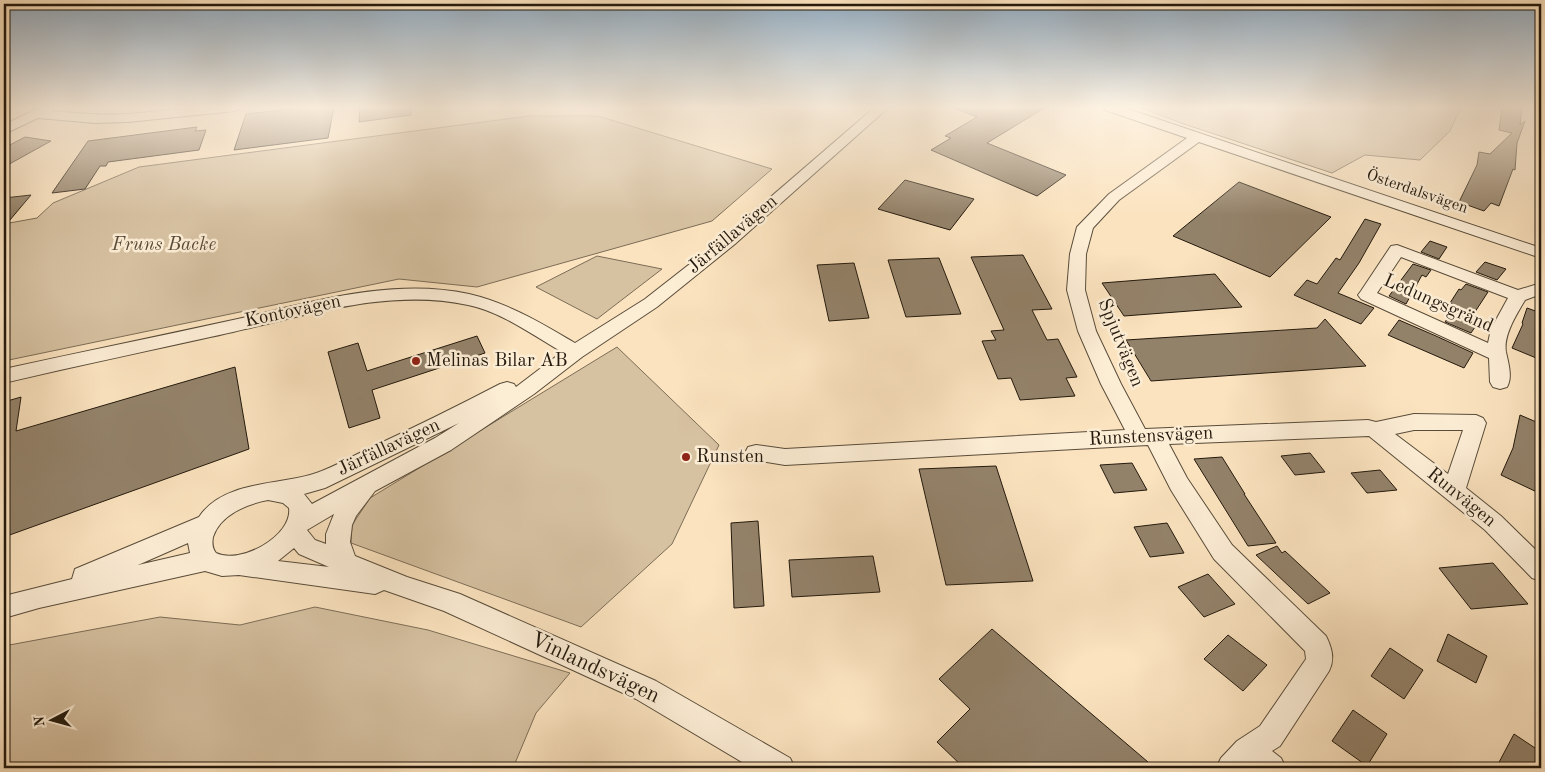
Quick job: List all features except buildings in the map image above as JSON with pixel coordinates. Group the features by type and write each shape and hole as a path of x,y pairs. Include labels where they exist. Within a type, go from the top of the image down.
{"street":[{"name":"Järfällavägen","path":"279,491 317,482 436,426 575,352 651,303 721,247 840,143"},
{"name":"Spjutvägen","path":"1188,143 1114,196 1085,227 1078,254 1076,290 1088,331 1111,384 1223,552 1317,645 1320,662 1270,736 1239,760"},
{"name":"Österdalsvägen","path":"1219,143 1541,253"},
{"name":"Ledungsgränd","path":"1496,354 1367,295 1397,250 1518,296"},
{"path":"1500,382 1498,355 1496,354 1500,329 1518,296 1541,288"},
{"name":"Kontovägen","path":"4,376 340,302 398,294 468,299 498,309 575,352"},
{"name":"Järfällavägen","path":"297,528 383,476 443,444 527,389 575,352"},
{"name":"Runstensvägen","path":"756,453 785,457 1147,436 1368,428 1376,430 1414,422 1476,423 1454,490"},
{"name":"Runvägen","path":"1376,430 1454,490 1493,524 1541,571"},
{"path":"347,564 339,549 338,536 341,524 348,508 360,494 383,476"},
{"path":"279,491 296,499 302,514 297,528 287,542 270,554 251,563 238,566 215,564 207,560 202,553 200,545 202,534 207,524 216,514 240,498 254,493 279,491"},
{"path":"4,608 39,596 207,524"},
{"name":"Vinlandsvägen","path":"297,528 307,548 402,586 451,602 646,690 780,768"},
{"path":"39,596 207,560"},
{"name":"Vinlandsvägen","path":"238,566 402,586"},
{"path":"1239,760 1271,768"}],"green space":[{"name":"Fruns Backe","path":"322,143 687,143 772,169 712,221 477,287 399,279 4,361 4,224 37,218 53,203 139,167"},
{"path":"1241,143 1438,143 1420,160 1365,155 1332,173"},
{"path":"597,256 662,269 597,319 536,287"},
{"path":"617,347 719,445 672,544 581,627 351,543 352,525 370,498"},
{"path":"315,607 428,630 570,673 536,713 513,768 4,768 4,646 160,617 240,625"}],"place":[{"name":"Melinas Bilar AB","path":"416,361"},
{"name":"Runsten","path":"686,457"}]}
